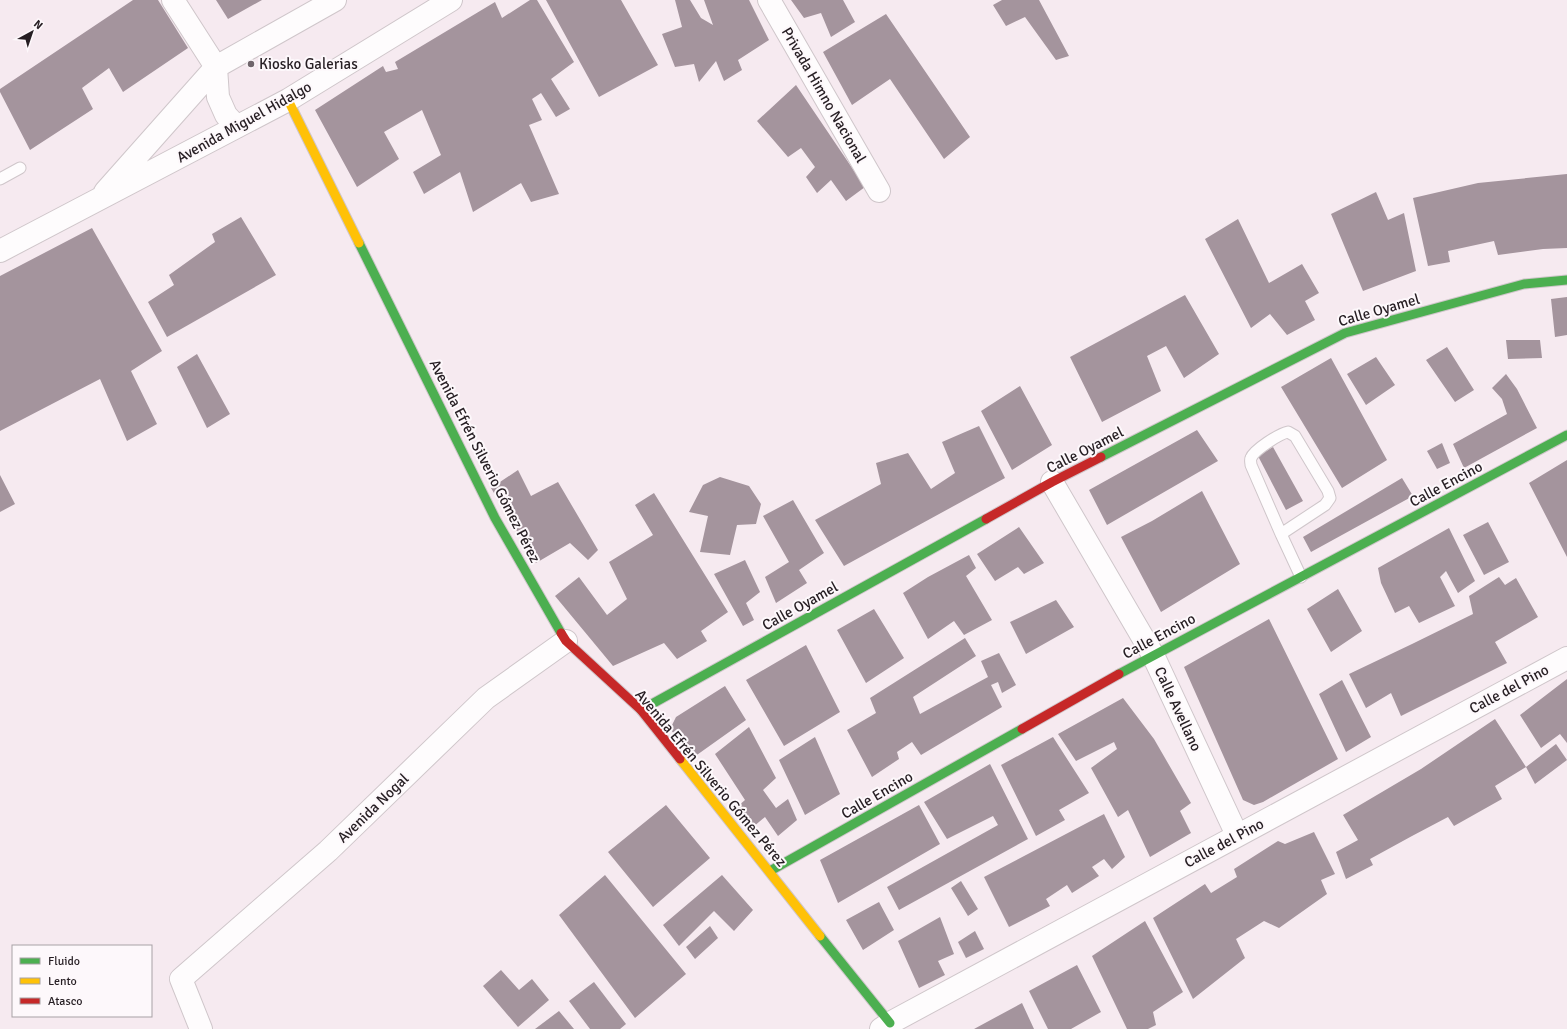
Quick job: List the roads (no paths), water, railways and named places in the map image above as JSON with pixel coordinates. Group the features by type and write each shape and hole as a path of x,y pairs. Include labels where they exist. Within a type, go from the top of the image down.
{"street":[{"path":"173,0 216,67 218,96 226,116 237,127"},
{"name":"Avenida Miguel Hidalgo","path":"96,202 216,67 335,0"},
{"name":"Avenida Miguel Hidalgo","path":"0,252 288,100 451,0"},
{"name":"Privada Himno Nacional","path":"769,0 879,191"},
{"name":"Avenida Efrén Silverio Gómez Pérez","path":"288,100 495,518 566,641 641,710 770,871 885,1026"},
{"name":"Calle Oyamel","path":"641,710 1052,482 1345,333 1524,284 1567,280"},
{"name":"Calle Encino","path":"770,871 1153,654 1567,436"},
{"name":"Calle Avellano","path":"1052,482 1153,654 1237,835"},
{"name":"Avenida Nogal","path":"201,1029 181,978 328,851 486,698 566,641"},
{"name":"Calle del Pino","path":"885,1026 1567,658"}],"lane":[{"path":"0,179 20,168"},
{"path":"1281,534 1325,506 1330,498 1328,491 1295,436 1288,432 1282,433 1254,453 1250,459 1251,465 1281,534 1301,576"}],"place":[{"name":"Kiosko Galerias","path":"251,64"}]}
